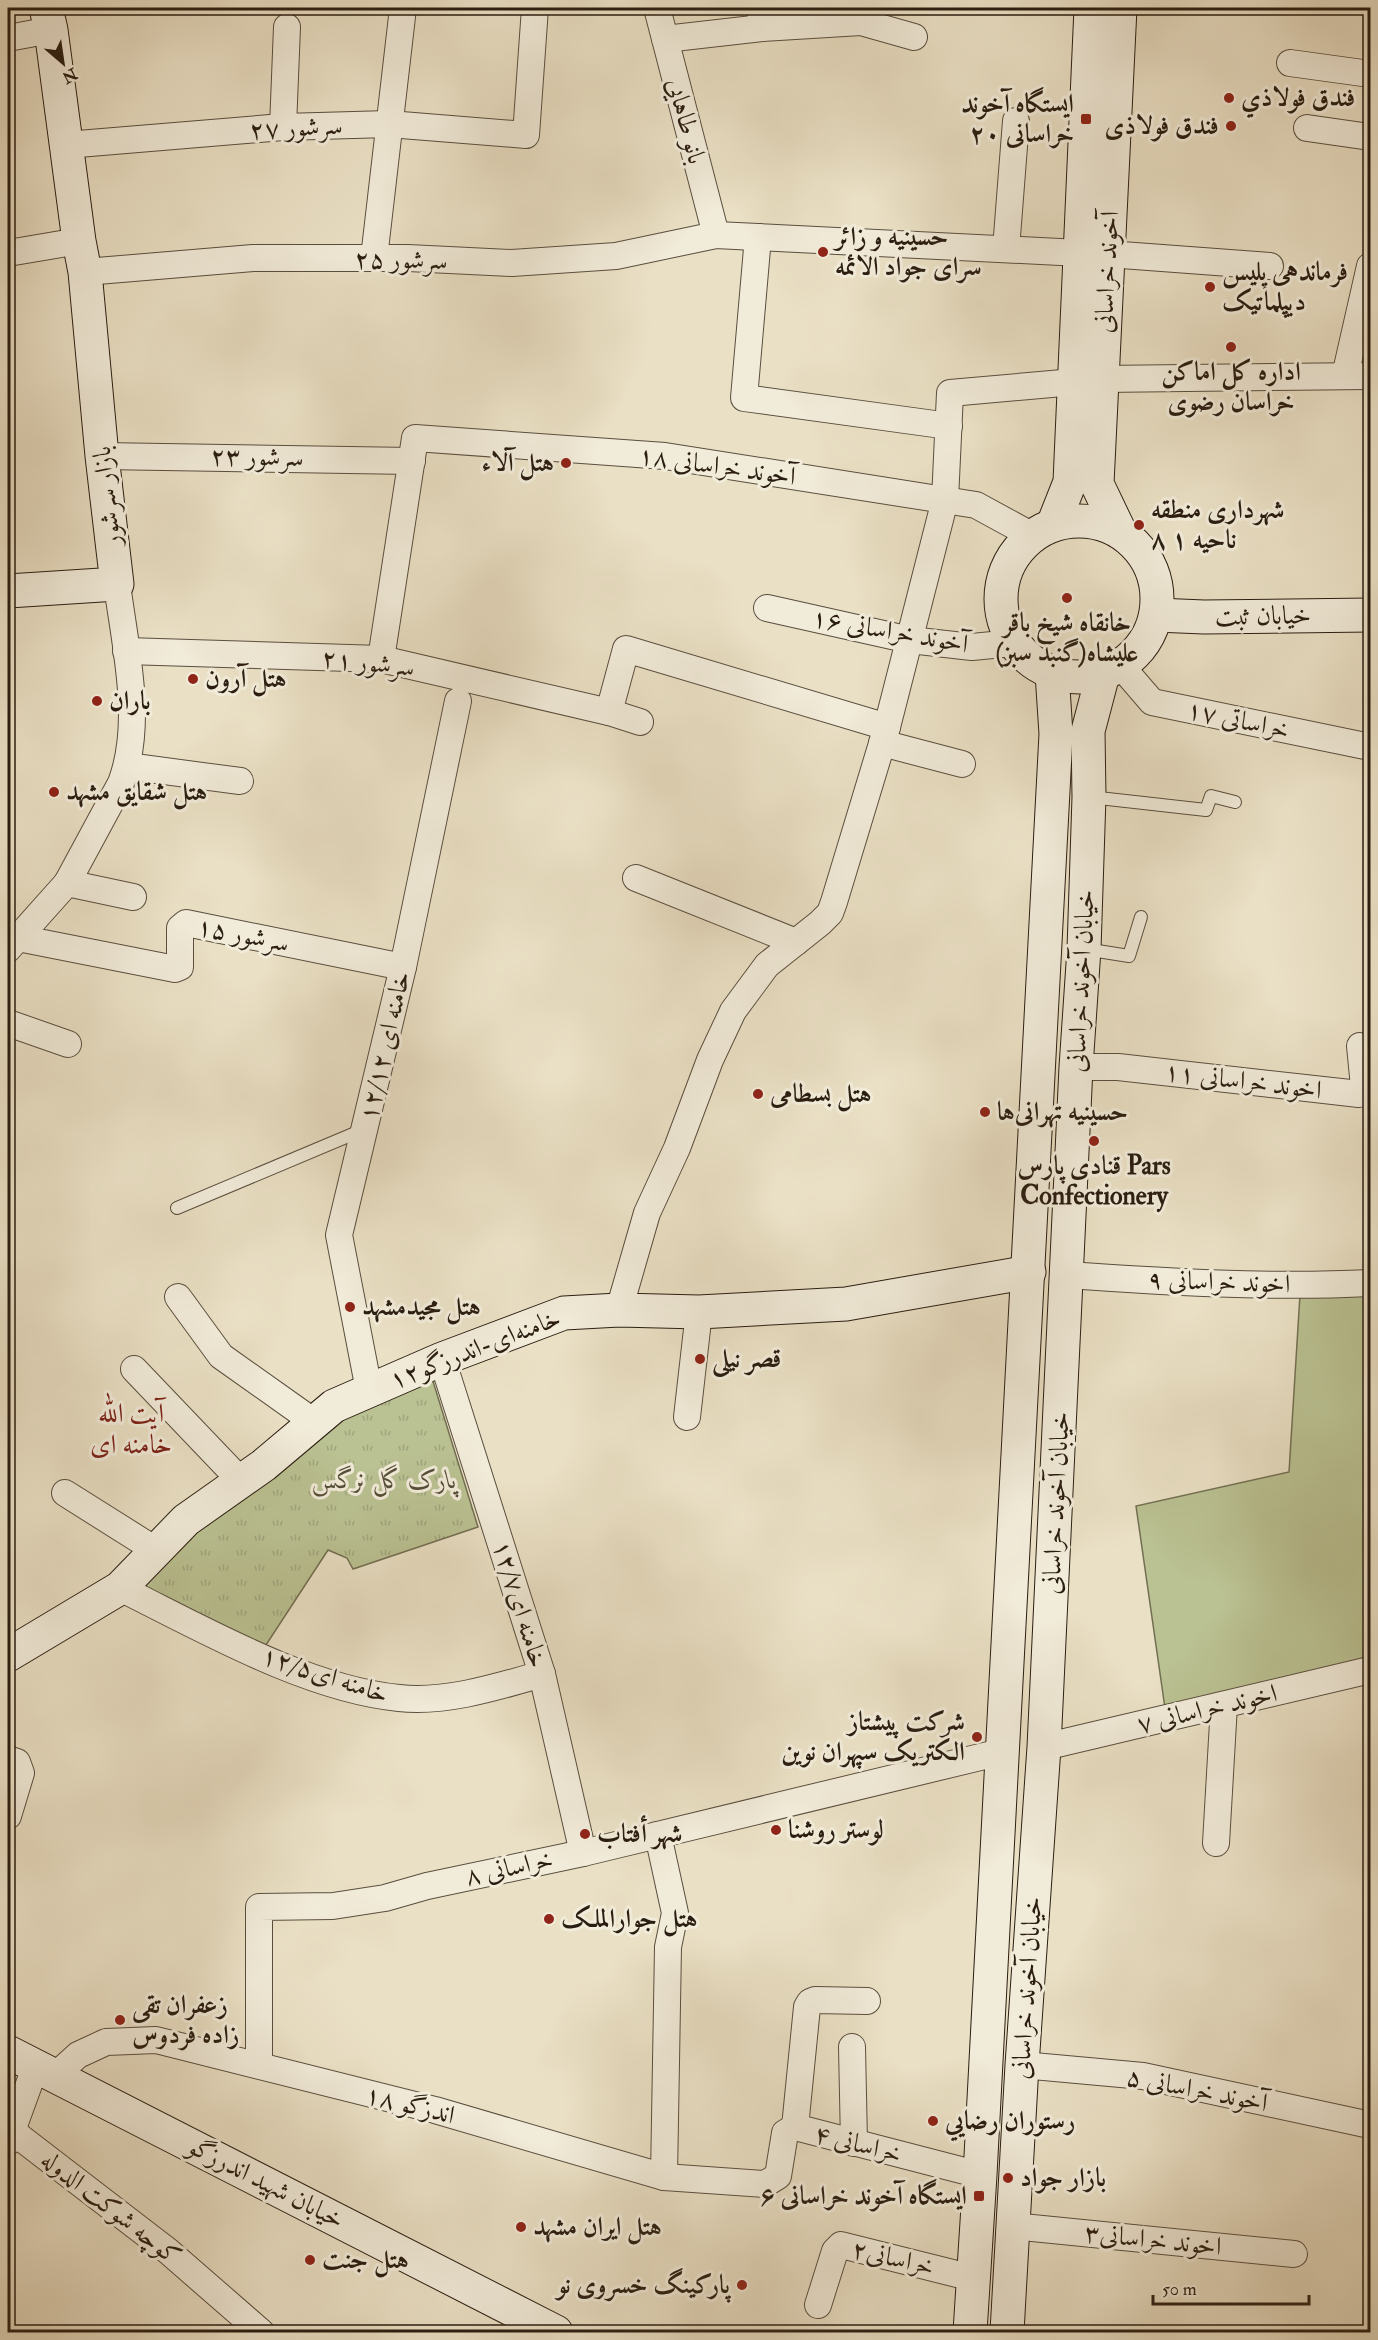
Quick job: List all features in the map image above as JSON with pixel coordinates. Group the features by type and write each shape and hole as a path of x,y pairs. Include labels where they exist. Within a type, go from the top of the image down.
{"main road":[{"name":"آخوند خراسانی","path":"1091,8 1094,253"},
{"name":"آخوند خراسانی","path":"1043,530 1070,482 1088,381 1094,253 1120,8"},
{"name":"بازار سرشور","path":"48,19 82,257 117,584"},
{"name":"آخوند خراسانی","path":"1088,381 1097,484 1120,532"},
{"path":"1076,521 1098,523 1120,532 1138,547 1151,567 1157,591 1156,615 1149,635 1137,652 1112,670 1077,678 1052,673 1030,661 1013,643 1003,620 1000,597 1005,573 1016,552 1043,530 1076,521"},
{"path":"8,591 117,584"},
{"name":"خیابان ثبت","path":"1156,615 1204,617 1371,615"},
{"name":"خیابان آخوند خراسانی","path":"1007,2332 1022,2065 1044,1747 1076,1067 1084,949 1089,797 1088,731 1112,670"},
{"name":"خیابان آخوند خراسانی","path":"970,2332 1029,1272 1056,734 1052,673"},
{"name":"خامنه‌ای-اندرزگو۱۲","path":"8,1655 120,1588 186,1520 242,1481 334,1406 442,1359 564,1313 619,1310 699,1312 846,1304 1029,1272"},
{"name":"خیابان شهید اندرزگو","path":"33,2064 556,2332"}],"street":[{"path":"374,258 403,8"},
{"name":"سرشور ۲۷","path":"66,145 283,127 389,124 526,135 535,8"},
{"name":"بانو طاهایی","path":"657,8 716,235"},
{"path":"665,39 761,18 861,22 914,37"},
{"path":"8,38 48,19"},
{"path":"283,127 287,27"},
{"path":"1290,63 1371,74"},
{"path":"1006,249 1016,121"},
{"path":"1307,128 1371,137"},
{"name":"سرشور ۲۵","path":"8,254 82,257 374,258 513,263 616,256 716,235 1094,253 1270,266"},
{"path":"758,237 744,398 949,426"},
{"path":"1345,376 1371,266"},
{"path":"619,1310 647,1213 728,1020 767,965 830,913 884,735 945,500 950,393 1088,381 1371,376"},
{"name":"آخوند خراسانی ۱۸","path":"412,461 415,438 665,456 976,505 1043,530"},
{"name":"سرشور ۲۳","path":"102,456 412,461"},
{"path":"381,659 412,461"},
{"name":"بازار سرشور","path":"11,940 67,883 121,783 127,766 133,722 117,584"},
{"name":"آخوند خراسانی ۱۶","path":"767,608 910,640 972,647 1013,643"},
{"path":"609,712 626,649 884,735 962,764"},
{"name":"سرشور ۲۱","path":"126,651 381,659 609,712 640,722"},
{"name":"خراساتی ۱۷","path":"1112,670 1152,702 1371,747"},
{"name":"خامنه ای ۱۲/۱۲","path":"369,1390 339,1235 403,967 458,701"},
{"path":"127,766 240,781"},
{"path":"636,878 796,942"},
{"path":"67,883 133,897"},
{"name":"سرشور ۱۵","path":"11,940 175,969 180,967 180,928 186,923 403,967"},
{"path":"8,1023 68,1044"},
{"name":"اخوند خراسانی ۱۱","path":"1076,1067 1118,1067 1359,1094 1364,1087 1359,1046"},
{"name":"اخوند خراسانی ۹","path":"1067,1275 1202,1285 1371,1283"},
{"path":"178,1297 221,1356 314,1422"},
{"path":"687,1418 699,1312"},
{"name":"خامنه ای۱۲/۷","path":"442,1359 542,1674 583,1853"},
{"path":"134,1369 242,1481"},
{"path":"65,1493 157,1551"},
{"name":"خامنه ای۱۲/۵","path":"120,1588 291,1669 364,1692 401,1698 436,1697 492,1689 542,1674"},
{"name":"اخوند خراسانی ۷","path":"1044,1747 1371,1670"},
{"path":"1216,1843 1224,1705"},
{"name":"خراسانی ۸","path":"259,2065 259,1907 333,1906 385,1898 461,1878 583,1853 1001,1752"},
{"path":"8,1759 17,1762 21,1773 8,1816"},
{"path":"658,1835 675,1913 668,1947 664,2177"},
{"path":"795,2127 807,2007 815,2000 867,2001"},
{"name":"اندزگو ۱۸","path":"33,2064 78,2055 106,2042 156,2040 435,2110 664,2177 765,2184 772,2180"},
{"path":"852,2047 854,2143"},
{"name":"کوچه شوکت الدوله","path":"33,2064 10,2136 168,2251 261,2332"},
{"name":"آخوند خراسانی ۵","path":"1022,2065 1143,2076 1371,2126"},
{"name":"خراسانی ۴","path":"772,2180 778,2176 785,2133 795,2127 980,2175"},
{"name":"اخوند خراسانی۳","path":"1012,2226 1294,2254"},
{"name":"خراسانی۲","path":"818,2305 835,2251 841,2245 974,2278"}],"lane":[{"path":"1089,797 1206,810 1211,796 1235,802"},
{"path":"1084,949 1129,956 1141,917"},
{"path":"177,1208 366,1128"}],"green space":[{"path":"1370,1294 1370,1656 1166,1715 1136,1506 1289,1472 1300,1295"},
{"name":"پارک گل نرگس","path":"432,1378 478,1527 353,1569 347,1558 328,1550 264,1648 138,1589 195,1528 338,1418"}],"place":[{"name":"فندق فولاذي","path":"1229,98"},
{"name":"ایستگاه آخوند خراسانی ۲۰","path":"1086,119"},
{"name":"فندق فولاذی","path":"1231,126"},
{"name":"حسینیه و زائر سرای جواد الائمه","path":"823,252"},
{"name":"فرماندهی پلیس دیپلماتیک","path":"1210,287"},
{"name":"اداره کل اماکن خراسان رضوی","path":"1231,347"},
{"name":"هتل آلاء","path":"566,463"},
{"name":"شهرداری منطقه ۸ ناحیه ۱","path":"1139,525"},
{"name":"خانقاه شیخ باقر علیشاه(گنبد سبز)","path":"1067,598"},
{"name":"هتل آرون","path":"193,679"},
{"name":"باران","path":"97,701"},
{"name":"هتل شقایق مشهد","path":"54,792"},
{"name":"هتل بسطامی","path":"758,1094"},
{"name":"حسینیه تهرانی‌ها","path":"985,1112"},
{"name":"قنادی پارس Pars Confectionery","path":"1094,1141"},
{"name":"هتل مجيدمشهد","path":"350,1307"},
{"name":"قصر نیلی","path":"700,1359"},
{"name":"شرکت پیشتاز الکتریک سپهران نوین","path":"977,1737"},
{"name":"لوستر روشنا","path":"776,1830"},
{"name":"شهر أفتاب","path":"585,1834"},
{"name":"هتل جوارالملک","path":"549,1919"},
{"name":"زعفران تقی زاده فردوس","path":"120,2020"},
{"name":"رستوران رضايي","path":"933,2121"},
{"name":"بازار جواد","path":"1008,2178"},
{"name":"ایستگاه آخوند خراسانی ۶","path":"979,2196"},
{"name":"هتل ایران مشهد","path":"521,2227"},
{"name":"هتل جنت","path":"310,2260"},
{"name":"پارکینگ خسروی نو","path":"742,2285"}],"district":[{"name":"آیت الله خامنه ای","path":"131,1428"}]}
